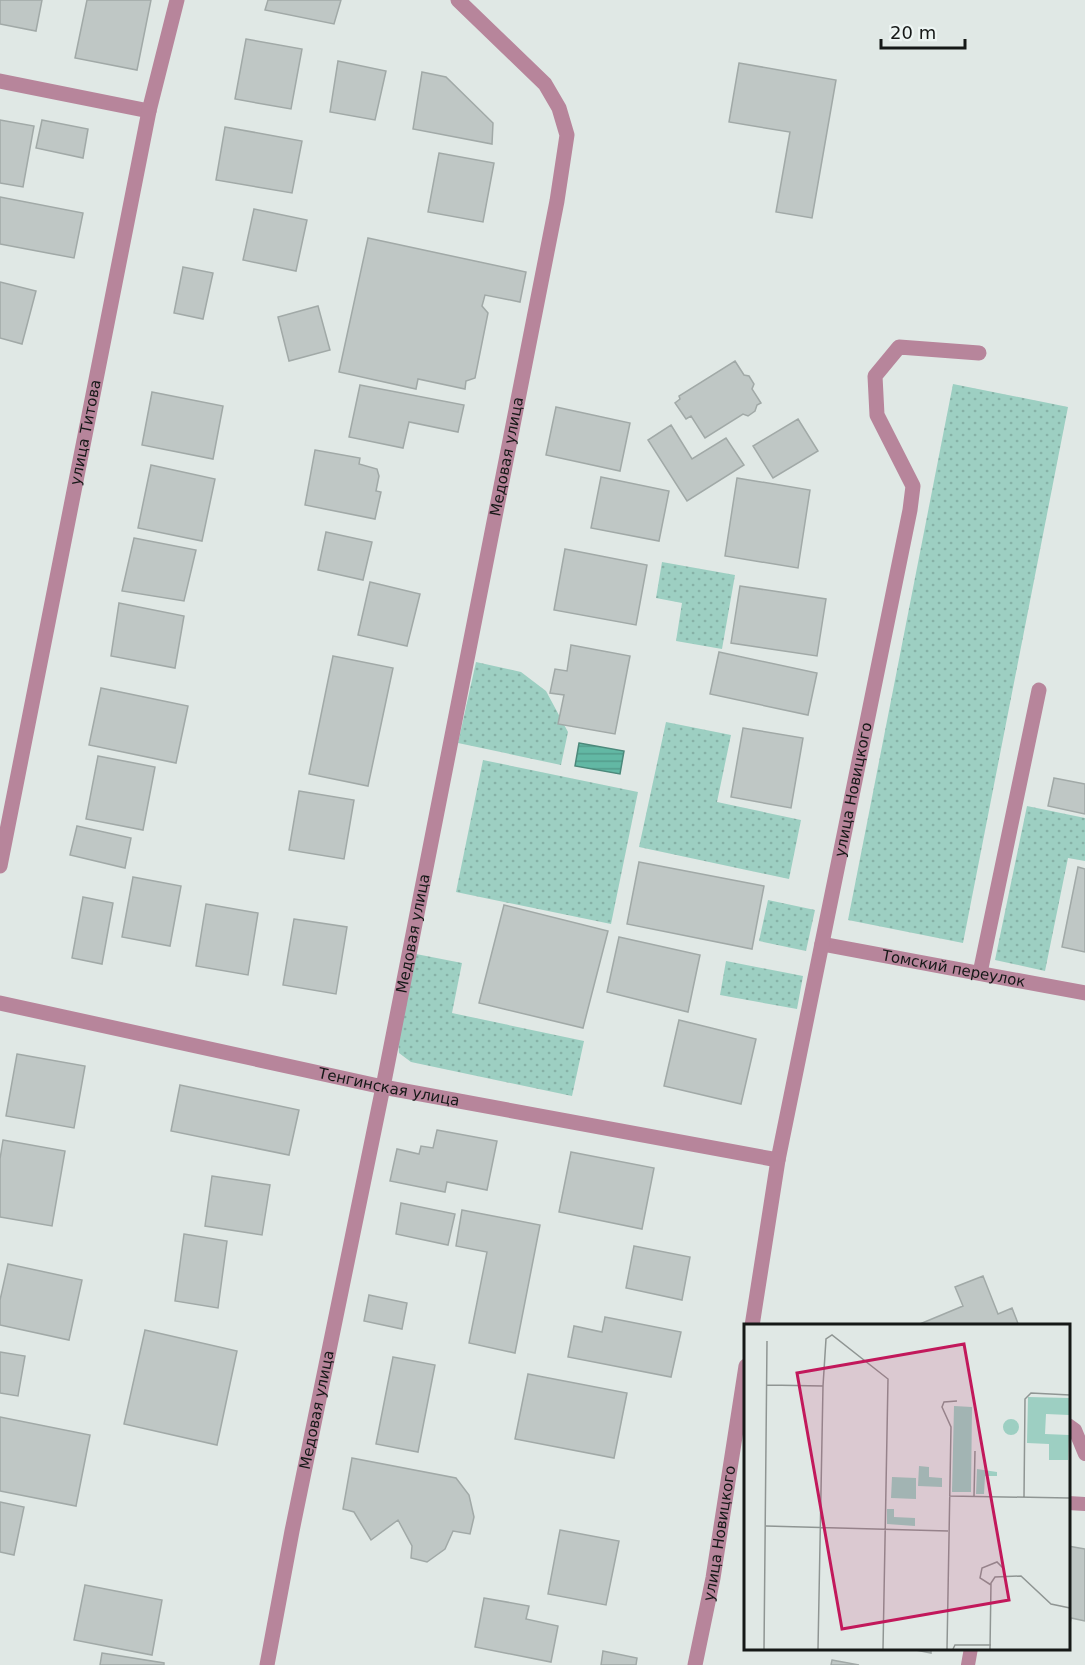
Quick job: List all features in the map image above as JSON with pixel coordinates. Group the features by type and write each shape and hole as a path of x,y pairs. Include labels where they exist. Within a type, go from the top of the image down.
{"street":[{"name":"улица Титова","path":"0,866 149,111 177,0"},
{"name":"Медовая улица","path":"267,1665 557,201 567,135 559,108 545,84 458,0"},
{"path":"0,81 149,111"},
{"name":"улица Новицкого","path":"752,1324 778,1160 910,510 912,486 877,415 875,376 898,347 979,353"},
{"path":"980,973 1039,690"},
{"name":"Томский переулок","path":"822,944 1085,993"},
{"name":"Тенгинская улица","path":"0,1003 383,1087 778,1160"},
{"name":"улица Новицкого","path":"695,1665 713,1578 744,1379"}],"lane":[{"path":"1070,1426 1075,1430 1085,1454"},
{"path":"968,1665 971,1650"}],"shaded area":[{"path":"953,384 1068,407 963,943 848,920"},
{"path":"662,562 735,575 722,649 676,641 682,603 656,598"},
{"path":"476,662 521,672 546,691 568,732 561,765 458,743"},
{"path":"666,722 731,735 717,802 801,820 789,879 639,847"},
{"path":"579,743 624,751 620,774 575,766"},
{"path":"483,760 638,792 611,924 456,892"},
{"path":"1027,806 1085,818 1085,861 1068,858 1045,971 995,960"},
{"path":"768,900 815,910 806,951 759,941"},
{"path":"416,954 462,963 452,1013 584,1041 572,1096 411,1062 399,1053 398,1040"},
{"path":"726,961 803,976 797,1009 720,995"}],"building":[{"path":"0,0 42,0 36,31 0,24"},
{"path":"87,0 151,0 137,70 75,58"},
{"path":"268,0 341,0 334,24 265,10"},
{"path":"246,39 302,49 291,109 235,99"},
{"path":"338,61 386,71 375,120 330,112"},
{"path":"739,63 836,80 812,218 776,212 790,132 729,122"},
{"path":"422,72 446,77 493,123 492,144 413,129"},
{"path":"0,120 34,126 23,187 0,183"},
{"path":"42,120 88,129 83,158 36,148"},
{"path":"225,127 302,141 292,193 216,180"},
{"path":"439,153 494,163 483,222 428,212"},
{"path":"0,197 83,213 74,258 0,244"},
{"path":"254,209 307,220 296,271 243,260"},
{"path":"368,238 526,272 520,302 485,295 482,306 488,313 475,378 466,381 465,389 418,379 416,389 339,372"},
{"path":"183,267 213,273 203,319 174,313"},
{"path":"0,282 36,291 22,344 0,338"},
{"path":"318,306 330,350 289,361 278,317"},
{"path":"735,361 744,375 749,376 754,384 752,389 761,403 748,416 743,414 705,438 691,416 686,419 675,403 680,399 679,396"},
{"path":"360,385 464,405 458,432 409,422 403,448 349,437"},
{"path":"152,392 223,406 213,459 142,445"},
{"path":"556,407 630,423 620,471 546,455"},
{"path":"798,419 818,451 773,478 753,446"},
{"path":"671,425 692,459 726,438 744,465 687,501 648,440"},
{"path":"315,450 360,458 359,464 377,469 379,476 376,491 381,492 375,519 305,505"},
{"path":"151,465 215,479 202,541 138,528"},
{"path":"601,477 669,491 659,541 591,528"},
{"path":"737,478 810,490 798,568 725,556"},
{"path":"326,532 372,542 363,580 318,570"},
{"path":"134,538 196,550 184,601 122,591"},
{"path":"565,549 647,565 636,625 554,610"},
{"path":"370,582 420,594 407,646 358,635"},
{"path":"740,586 826,599 817,656 731,643"},
{"path":"119,603 184,616 175,668 111,656"},
{"path":"571,645 630,656 615,734 558,724 564,695 550,693 555,669 567,671"},
{"path":"719,652 817,673 808,715 710,694"},
{"path":"333,656 393,668 368,786 309,774"},
{"path":"101,688 188,706 176,763 89,745"},
{"path":"743,728 803,738 791,808 731,797"},
{"path":"98,756 155,767 143,830 86,819"},
{"path":"1054,778 1085,784 1085,814 1048,806"},
{"path":"299,791 354,800 344,859 289,850"},
{"path":"77,826 131,838 125,868 70,855"},
{"path":"639,862 764,886 752,949 627,924"},
{"path":"1078,867 1085,869 1085,952 1062,947"},
{"path":"133,877 181,886 170,946 122,937"},
{"path":"83,897 113,903 102,964 72,958"},
{"path":"206,904 258,913 248,975 196,966"},
{"path":"504,905 608,931 583,1028 479,1003"},
{"path":"294,919 347,927 336,994 283,985"},
{"path":"619,937 700,955 688,1012 607,992"},
{"path":"679,1020 756,1039 741,1104 664,1086"},
{"path":"17,1054 85,1066 74,1128 6,1116"},
{"path":"180,1085 299,1110 289,1155 171,1131"},
{"path":"437,1130 497,1141 487,1190 447,1182 445,1192 390,1181 397,1149 419,1154 421,1146 433,1148"},
{"path":"3,1140 65,1151 52,1226 0,1217 0,1159"},
{"path":"571,1152 654,1168 642,1229 559,1212"},
{"path":"212,1176 270,1185 262,1235 205,1226"},
{"path":"401,1203 455,1214 448,1245 396,1234"},
{"path":"462,1210 540,1225 515,1353 469,1343 487,1252 456,1246"},
{"path":"184,1234 227,1241 218,1308 175,1301"},
{"path":"634,1246 690,1257 682,1300 626,1288"},
{"path":"8,1264 82,1280 69,1340 0,1325 0,1300"},
{"path":"983,1276 998,1314 1012,1308 1018,1324 920,1324 963,1306 955,1287"},
{"path":"369,1295 407,1303 402,1329 364,1321"},
{"path":"605,1317 681,1332 671,1377 568,1357 574,1326 602,1332"},
{"path":"145,1330 237,1351 217,1445 124,1424"},
{"path":"0,1352 25,1356 18,1396 0,1393"},
{"path":"393,1357 435,1365 418,1452 376,1444"},
{"path":"528,1374 627,1393 614,1458 515,1439"},
{"path":"0,1417 90,1435 76,1506 0,1491"},
{"path":"352,1458 456,1478 469,1495 474,1517 470,1534 453,1531 445,1549 427,1562 411,1558 412,1546 398,1520 371,1540 354,1512 343,1509"},
{"path":"0,1502 24,1507 14,1555 0,1552"},
{"path":"560,1530 619,1541 606,1605 548,1594"},
{"path":"1070,1546 1085,1549 1085,1621 1071,1618 1070,1624"},
{"path":"85,1585 162,1600 152,1655 74,1640"},
{"path":"484,1598 529,1606 526,1619 558,1626 551,1662 475,1647"},
{"path":"603,1651 637,1658 636,1665 601,1665"},
{"path":"102,1653 164,1663 164,1665 100,1665"},
{"path":"832,1660 859,1665 831,1665"}]}
